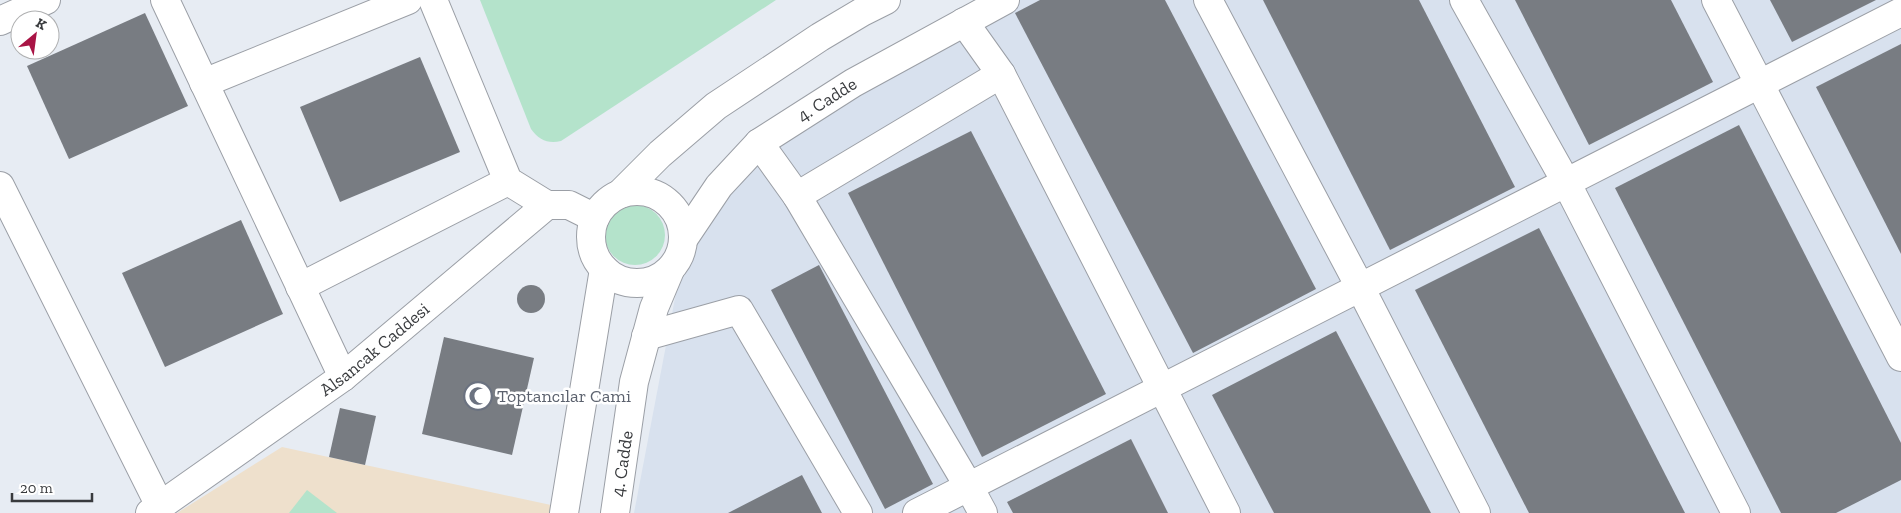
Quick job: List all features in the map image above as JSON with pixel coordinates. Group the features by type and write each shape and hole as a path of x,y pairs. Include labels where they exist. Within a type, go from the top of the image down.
{"street":[{"path":"0,21 46,0"},
{"path":"165,0 342,377"},
{"path":"204,83 408,0"},
{"path":"432,0 508,181 546,204 569,205 595,218"},
{"path":"620,194 638,190 656,194 670,204 680,220 684,238 680,255 670,270 654,280 636,283 619,279 604,269 594,253 591,236 595,218 605,203 620,194 660,154 716,106 820,37 886,0"},
{"name":"4. Cadde","path":"684,238 719,186 759,143 853,82 1005,0"},
{"path":"1208,0 1360,287 1476,513"},
{"path":"1464,0 1566,182 1736,513"},
{"path":"1716,0 1901,357"},
{"path":"918,513 1901,12"},
{"path":"964,22 1000,74 1226,513"},
{"path":"797,196 1000,74"},
{"path":"759,143 797,196 969,487 982,513"},
{"path":"300,288 508,181"},
{"path":"0,186 155,510"},
{"name":"Alsancak Caddesi","path":"155,510 342,377 546,204"},
{"path":"564,513 604,269"},
{"name":"4. Cadde","path":"615,513 634,382 654,308 670,270"},
{"path":"646,336 738,310 858,513"}],"shaded area":[{"path":"979,0 1901,0 1901,513 634,513 685,251 718,189"},
{"path":"282,447 551,505 550,513 177,513"}],"green space":[{"path":"480,0 776,0 561,141 552,142 537,136 531,129"},
{"path":"635,205 652,210 660,218 665,235 660,252 652,260 635,265 618,260 610,252 605,235 610,218 618,210"},
{"path":"307,490 337,513 289,513"}],"building":[{"path":"1040,0 1165,0 1316,289 1193,353 1015,13"},
{"path":"1263,0 1419,0 1515,187 1390,250"},
{"path":"1515,0 1671,0 1713,82 1589,145"},
{"path":"1770,0 1876,0 1792,42"},
{"path":"145,13 188,106 69,159 27,66 40,60 60,60 60,51"},
{"path":"1901,44 1901,254 1816,87"},
{"path":"420,57 460,152 340,202 300,107"},
{"path":"1739,125 1901,443 1901,480 1836,513 1781,513 1615,188"},
{"path":"971,131 1106,394 982,457 848,193"},
{"path":"241,220 283,314 165,367 122,273"},
{"path":"1539,228 1685,513 1529,513 1415,290"},
{"path":"819,265 933,484 885,509 771,290"},
{"path":"531,285 541,289 545,299 541,309 531,313 521,309 517,299 521,289"},
{"path":"1336,331 1431,513 1274,513 1212,395"},
{"name":"Toptancılar Cami","path":"444,337 534,358 512,455 422,434"},
{"path":"340,408 376,416 365,465 329,457"},
{"path":"1131,439 1168,513 1013,513 1007,502"},
{"path":"802,475 822,513 728,513"}],"place":[{"name":"Toptancılar Cami","path":"478,396"}]}
